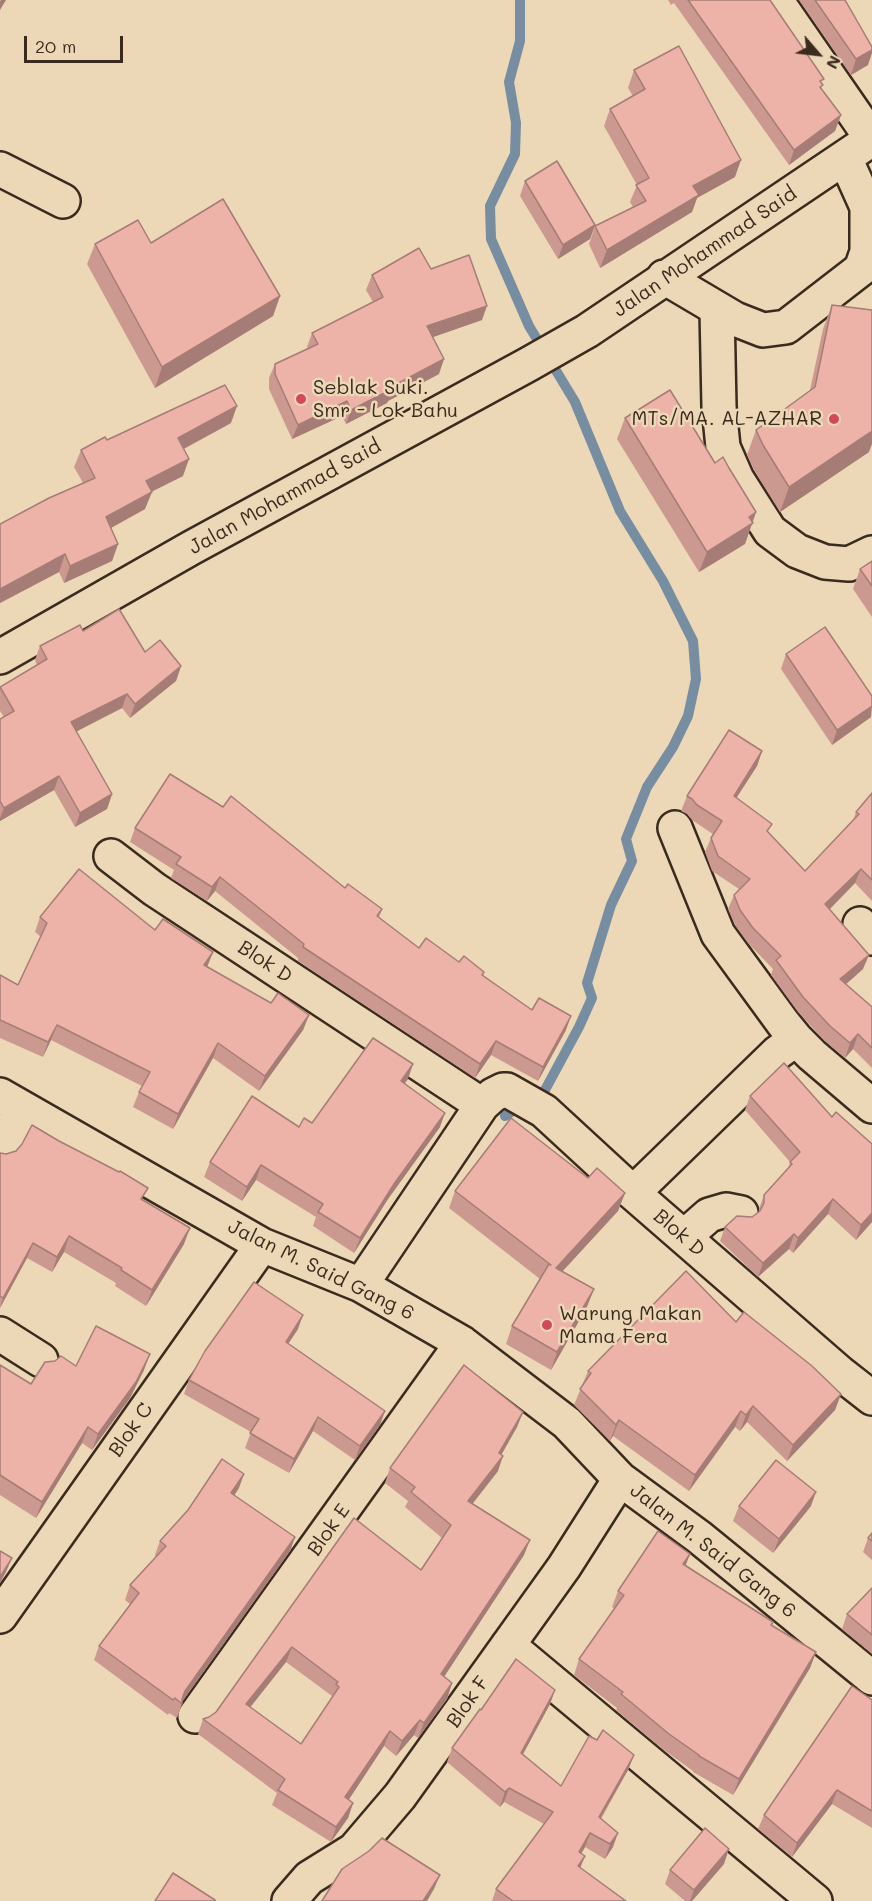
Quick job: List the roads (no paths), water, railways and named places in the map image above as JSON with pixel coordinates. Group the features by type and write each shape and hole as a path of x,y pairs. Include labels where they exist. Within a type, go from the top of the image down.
{"street":[{"path":"776,0 872,139"},
{"name":"Jalan Mohammad Said","path":"0,657 191,548 587,331 872,139"},
{"path":"664,278 735,319 763,330 786,327 861,269 869,252 867,207 845,158"},
{"path":"0,169 63,201"},
{"path":"717,309 719,407 723,447 737,479 770,531 797,551 825,562 849,564 872,553"},
{"path":"675,828 718,934 796,1039 872,1106"},
{"name":"Blok D","path":"111,856 154,889 495,1097 544,1112 633,1193 840,1373 872,1398"},
{"path":"633,1193 770,1059 796,1039"},
{"path":"361,1285 495,1097"},
{"path":"0,1151 11,1101"},
{"name":"Jalan M. Said Gang 6","path":"11,1101 262,1245 361,1285 462,1343 567,1423 620,1479 699,1537 872,1678"},
{"path":"684,1237 708,1215 726,1210 741,1213"},
{"name":"Blok C","path":"0,1616 262,1245"},
{"path":"0,1335 41,1360"},
{"name":"Blok E","path":"195,1716 462,1343"},
{"name":"Blok F","path":"289,1901 309,1878 354,1850 373,1830 427,1759 564,1567 620,1479"},
{"path":"508,1645 815,1901"}],"waterway":[{"path":"505,1116 545,1090 592,998 587,983 611,905 632,861 626,839 647,787 673,747 688,716 696,679 693,641 663,581 620,511 575,402 529,326 491,239 490,206 515,154 516,123 509,82 520,41 520,0"}],"place":[{"name":"Seblak Suki. Smr - Lok Bahu","path":"301,399"},
{"name":"MTs/MA. AL-AZHAR","path":"834,419"},
{"name":"Warung Makan Mama Fera","path":"547,1325"}]}
